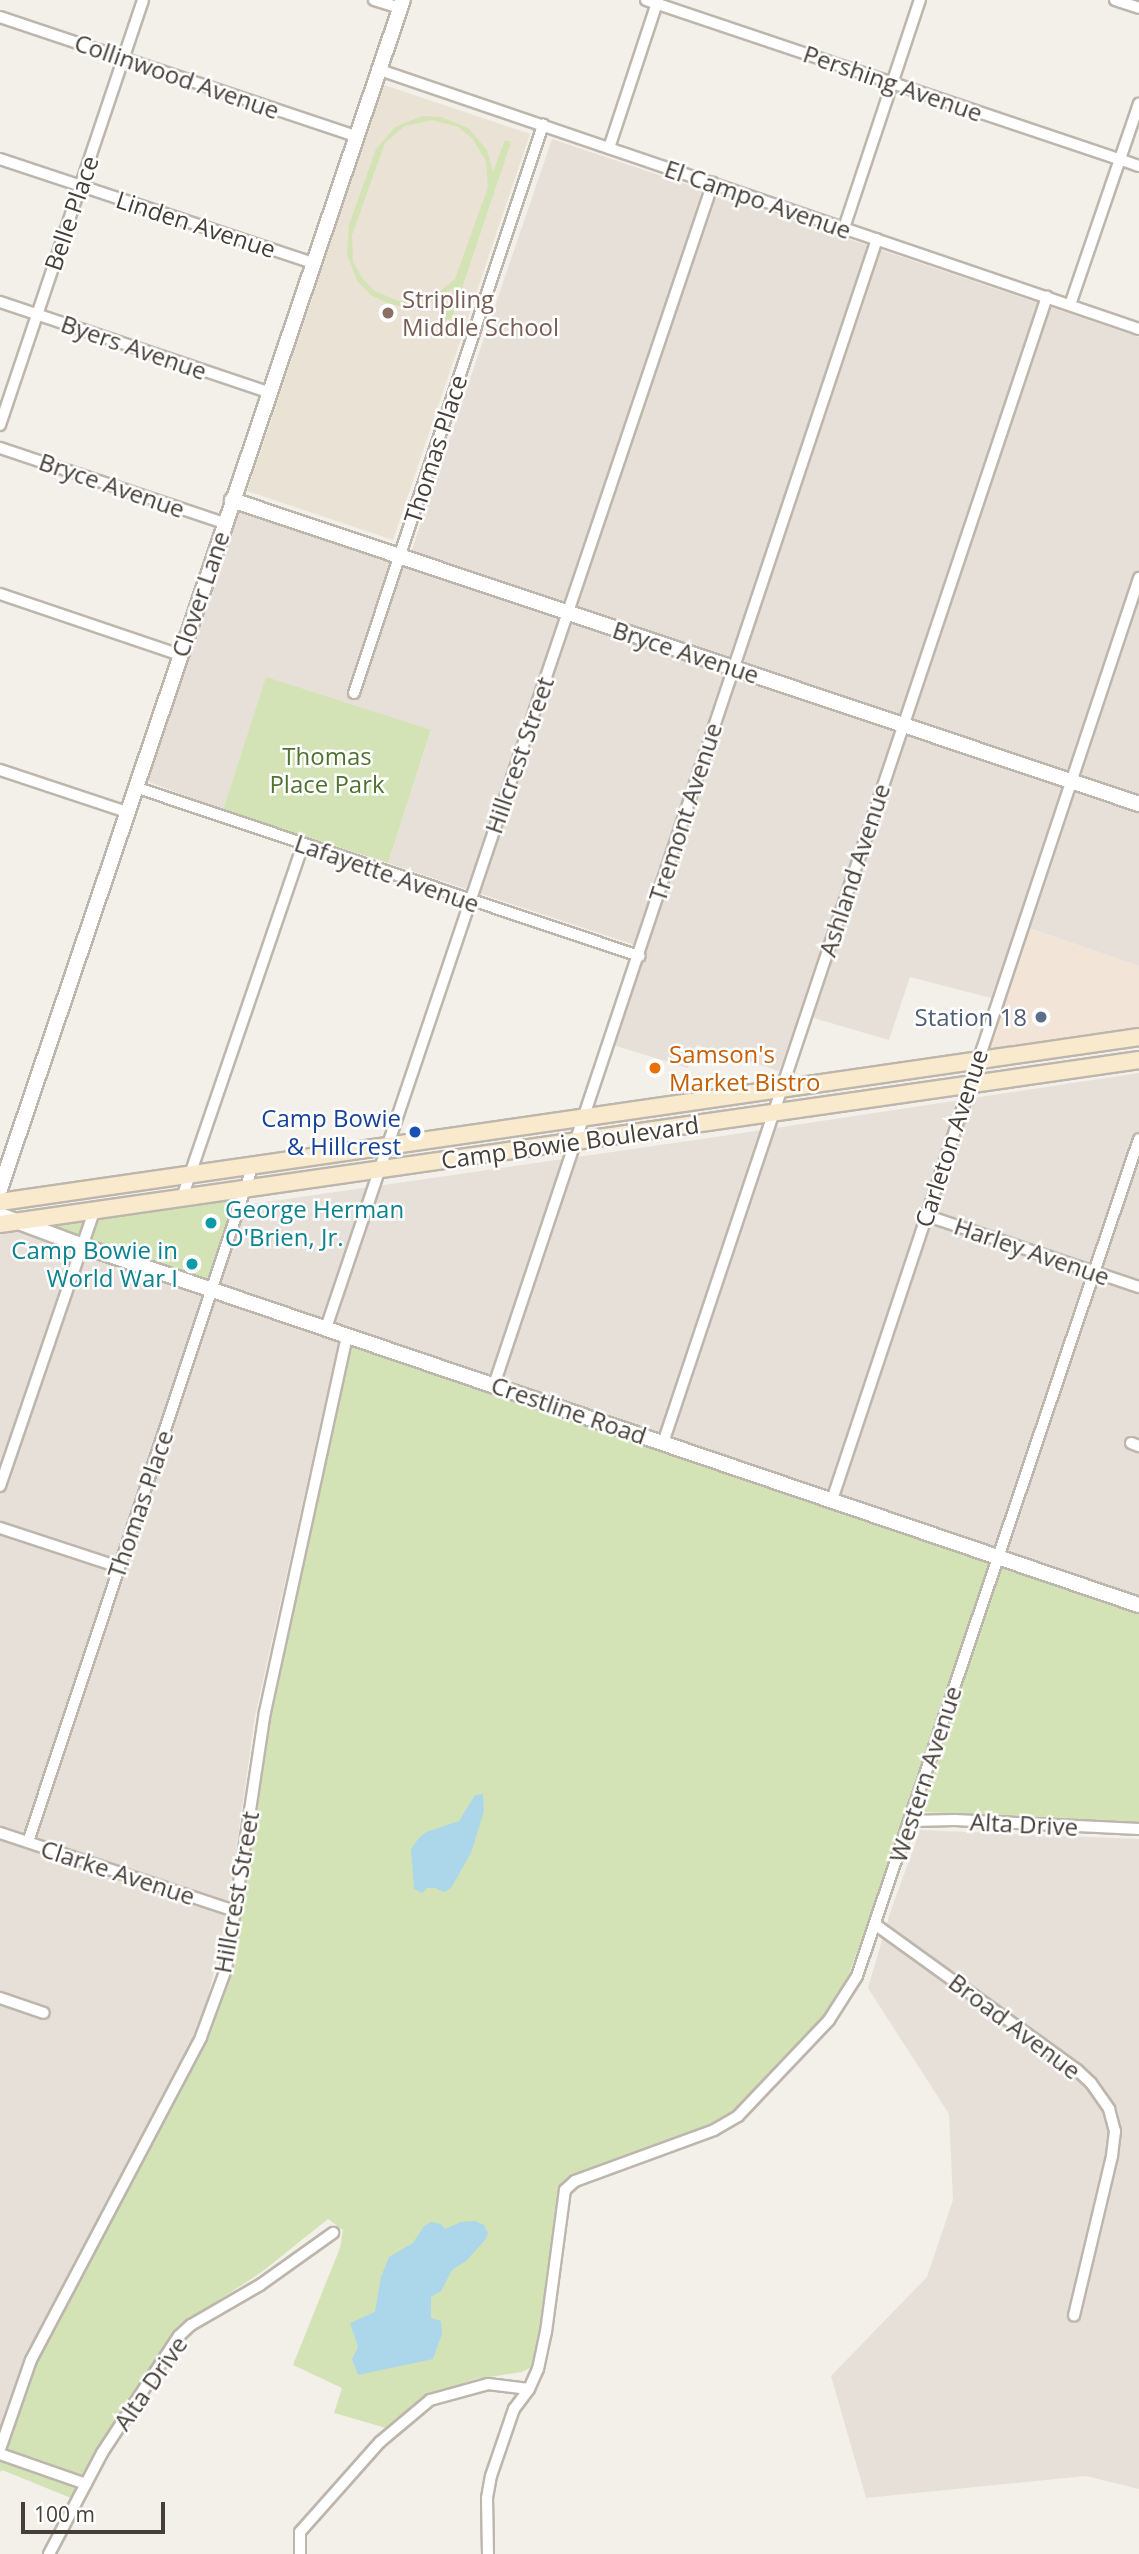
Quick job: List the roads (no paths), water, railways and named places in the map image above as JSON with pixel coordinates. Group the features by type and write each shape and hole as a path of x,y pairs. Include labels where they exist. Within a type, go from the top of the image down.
{"main road":[{"name":"Camp Bowie Boulevard","path":"0,1202 1139,1037"},
{"path":"1060,1048 1065,1070"},
{"name":"Camp Bowie Boulevard","path":"8,1223 1139,1060"}],"street":[{"name":"Belle Place","path":"0,425 142,0"},
{"path":"374,0 401,4"},
{"path":"844,228 920,0"},
{"path":"1115,0 1139,8"},
{"path":"609,148 654,1"},
{"name":"Pershing Avenue","path":"654,1 1139,166"},
{"name":"Clover Lane","path":"0,1189 401,4"},
{"name":"Collinwood Avenue","path":"0,17 355,136"},
{"name":"El Campo Avenue","path":"377,69 1139,329"},
{"path":"1070,305 1139,104"},
{"name":"Thomas Place","path":"354,693 543,125"},
{"name":"Linden Avenue","path":"0,159 312,263"},
{"name":"Hillcrest Street","path":"326,1328 713,183"},
{"name":"Tremont Avenue","path":"494,1385 877,239"},
{"name":"Ashland Avenue","path":"663,1443 1047,297"},
{"name":"Byers Avenue","path":"0,302 268,392"},
{"name":"Bryce Avenue","path":"0,448 224,523"},
{"name":"Bryce Avenue","path":"232,500 1139,804"},
{"name":"Carleton Avenue","path":"832,1500 1139,578"},
{"path":"0,594 180,655"},
{"path":"0,770 127,812"},
{"name":"Lafayette Avenue","path":"135,787 639,956"},
{"path":"182,1198 303,845"},
{"name":"Western Avenue","path":"529,2389 538,2370 546,2332 562,2198 569,2185 714,2130 738,2116 829,2020 856,1976 876,1925 1139,1139"},
{"name":"Thomas Place","path":"27,1842 253,1165"},
{"path":"0,1486 94,1212"},
{"name":"Crestline Road","path":"0,1214 8,1223 347,1335 1139,1605"},
{"name":"Harley Avenue","path":"925,1215 1139,1287"},
{"name":"Hillcrest Street","path":"0,2452 31,2360 201,2037 226,1969 265,1712 347,1335"},
{"path":"0,1528 119,1567"},
{"name":"Alta Drive","path":"910,1821 955,1820 1139,1829"},
{"name":"Clarke Avenue","path":"0,1833 235,1912"},
{"name":"Broad Avenue","path":"876,1925 1077,2070 1091,2083 1110,2109 1115,2131 1111,2156 1073,2316"},
{"path":"0,1998 44,2013"},
{"name":"Alta Drive","path":"50,2554 102,2453 179,2336 191,2325 260,2285 333,2233"},
{"path":"300,2554 299,2532 380,2442 430,2400 488,2384 529,2389"},
{"path":"488,2554 487,2498 491,2476 513,2409 529,2389"},
{"path":"0,2452 86,2484"}],"water":[{"path":"483,1794 484,1811 471,1853 451,1888 444,1892 427,1888 422,1893 414,1889 411,1849 418,1839 426,1832 459,1821 475,1795"},
{"path":"475,2221 484,2225 488,2233 486,2239 466,2261 452,2270 441,2291 431,2297 431,2318 441,2321 442,2334 433,2359 358,2375 352,2359 358,2347 350,2323 375,2312 381,2277 389,2257 413,2243 424,2226 431,2222 441,2224 445,2229 461,2222"}],"place":[{"name":"Stripling Middle School","path":"388,313"},
{"name":"Station 18","path":"1041,1017"},
{"name":"Samson's Market Bistro","path":"655,1068"},
{"name":"Camp Bowie & Hillcrest","path":"415,1132"},
{"name":"George Herman O'Brien, Jr.","path":"211,1223"},
{"name":"Camp Bowie in World War I","path":"192,1264"}],"park label":[{"name":"Thomas Place Park","path":"327,770"}]}
